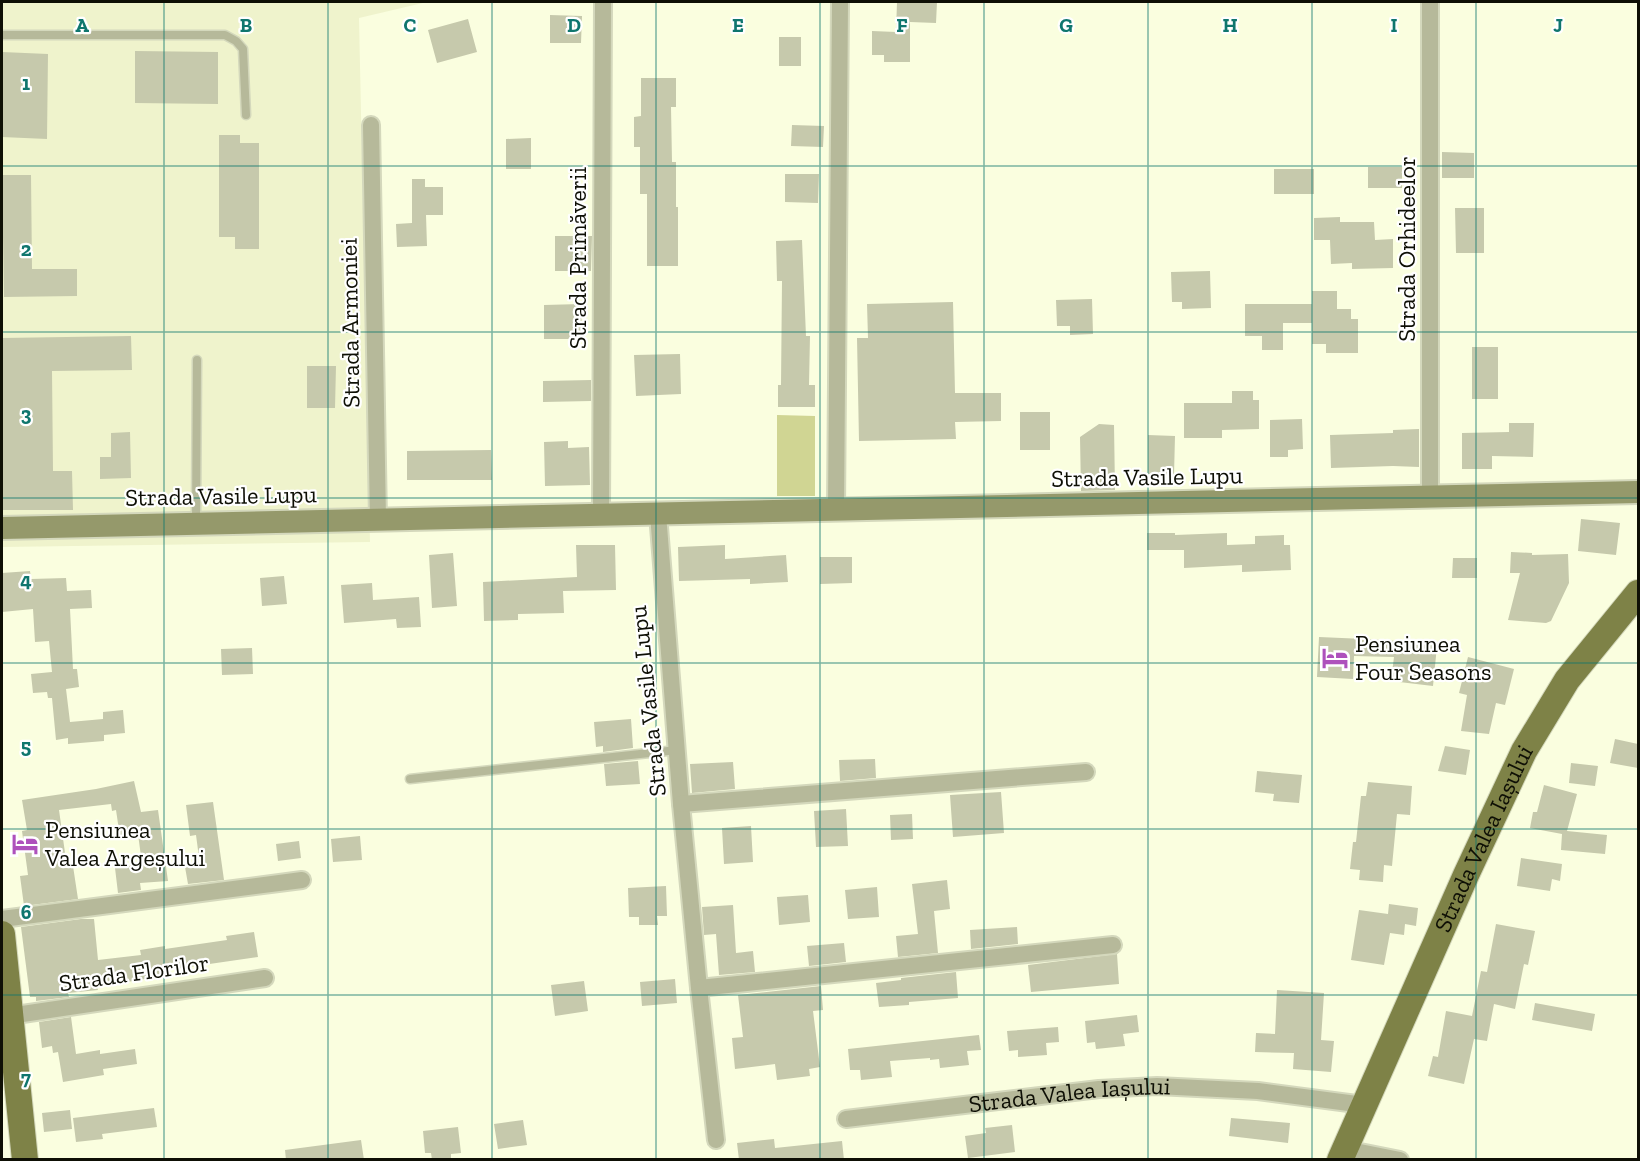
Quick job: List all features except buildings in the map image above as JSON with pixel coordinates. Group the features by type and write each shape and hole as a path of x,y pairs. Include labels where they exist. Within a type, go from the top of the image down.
{"main road":[{"name":"Strada Vasile Lupu","path":"2,528 1638,492"},
{"name":"Strada Valea Iașului","path":"1343,1154 1466,874 1524,751 1567,680 1638,593"},
{"path":"2,934 4,979 9,1016 8,1075 25,1160"}],"street":[{"name":"Strada Primăverii","path":"601,515 603,2"},
{"path":"836,510 840,2"},
{"name":"Strada Orhideelor","path":"1430,2 1430,497"},
{"name":"Strada Armoniei","path":"371,125 378,520"},
{"name":"Strada Vasile Lupu","path":"658,514 681,804 1086,772"},
{"path":"681,804 716,1140"},
{"path":"2,919 302,880"},
{"path":"699,988 1113,945"},
{"name":"Strada Florilor","path":"9,1016 265,978"},
{"name":"Strada Valea Iașului","path":"846,1119 1099,1089 1157,1086 1258,1091 1364,1105"},
{"path":"1343,1154 1400,1160"}],"lane":[{"path":"2,35 225,35 236,41 243,49 246,115"},
{"path":"196,524 197,360"},
{"path":"410,779 677,750"}],"shaded area":[{"path":"2,2 427,2 359,18 370,542 2,547"}],"green space":[{"path":"777,415 815,416 815,496 777,496"}],"place":[{"name":"Pensiunea Four Seasons","path":"1335,658"},
{"name":"Pensiunea Valea Argeșului","path":"25,844"}]}
